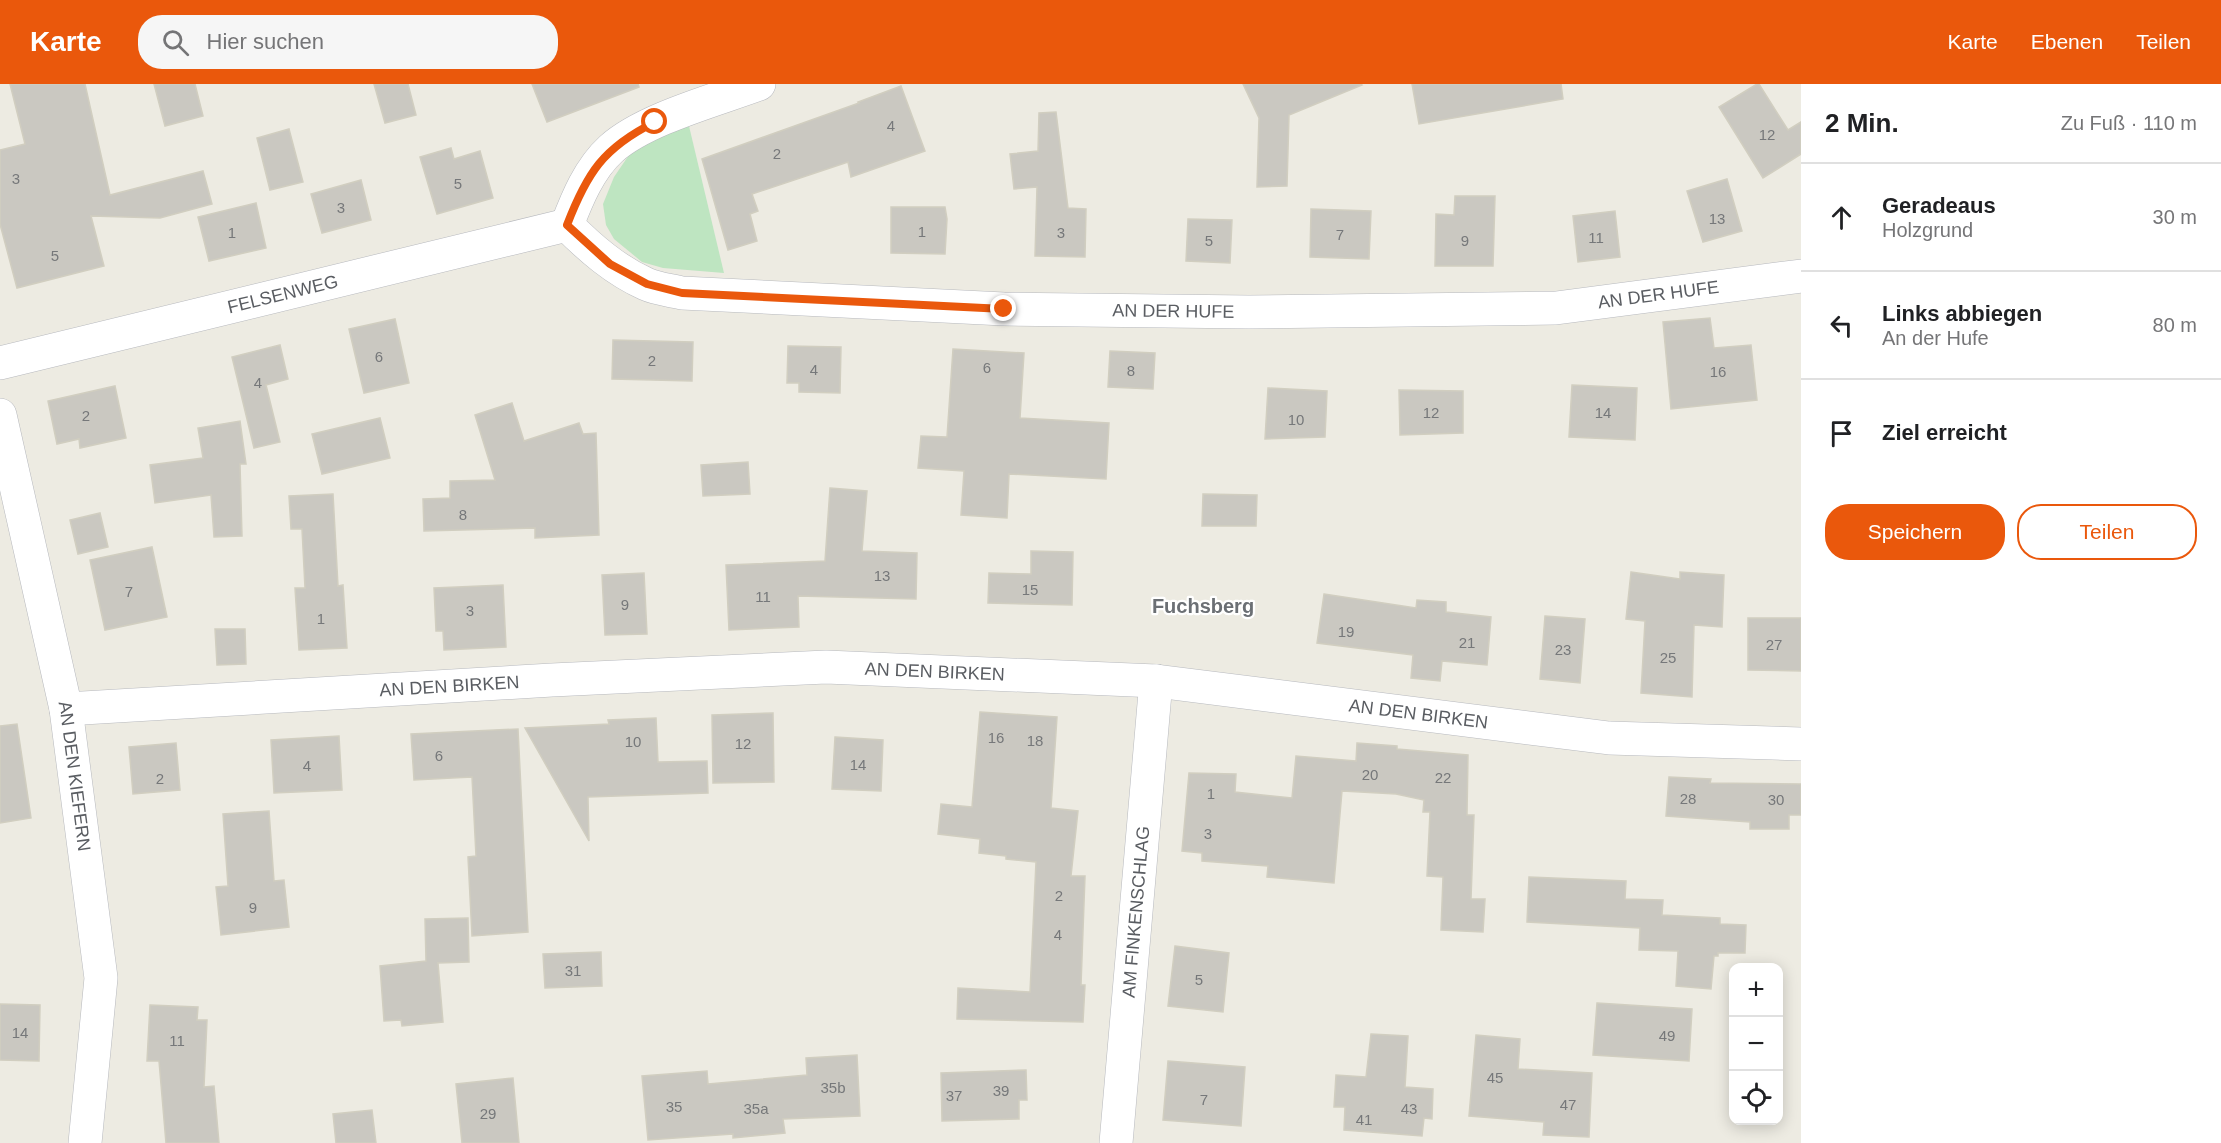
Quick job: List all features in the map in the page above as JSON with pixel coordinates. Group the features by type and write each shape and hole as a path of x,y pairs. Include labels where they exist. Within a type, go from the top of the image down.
{"street":[{"path":"567,225 578,195 593,172 610,150 632,133 655,122 759,84"},
{"name":"AN DER HUFE","path":"567,225 610,264 647,284 682,293 992,308 1249,312 1556,308 1801,276"},
{"name":"FELSENWEG","path":"0,363 567,225"},
{"name":"AN DEN KIEFERN","path":"0,415 66,709 101,978 85,1143"},
{"name":"AN DEN BIRKEN","path":"66,709 540,681 826,667 1156,681 1609,738 1801,744"},
{"name":"AM FINKENSCHLAG","path":"1116,1143 1156,681"}],"green space":[{"path":"689,126 724,273 663,268 642,262 614,239 606,225 603,204 614,177 629,155 645,141"}],"building":[{"path":"10,84 85,84 110,195 203,171 212,204 160,218 91,216 104,266 17,288 0,224 0,150 25,144"},
{"path":"154,84 195,84 203,116 165,126"},
{"path":"374,84 408,84 416,115 385,123"},
{"path":"532,84 638,84 639,87 547,122"},
{"path":"1243,84 1362,85 1289,115 1287,186 1257,187 1259,118"},
{"path":"1412,84 1561,84 1563,99 1419,124"},
{"path":"1757,84 1788,130 1801,122 1801,154 1763,178 1719,107"},
{"path":"901,86 925,151 851,177 848,162 752,194 758,211 750,214 757,241 728,250 702,159"},
{"path":"1056,112 1068,208 1086,209 1085,257 1035,256 1037,187 1014,189 1010,154 1038,151 1039,113"},
{"path":"289,129 303,182 270,190 257,138"},
{"path":"451,148 454,159 480,151 493,198 437,214 420,157"},
{"path":"1727,179 1742,231 1703,242 1687,191"},
{"path":"361,180 371,220 322,233 311,194"},
{"path":"1455,196 1495,196 1493,266 1435,266 1436,214 1454,215"},
{"path":"256,203 266,248 209,261 198,217"},
{"path":"891,207 945,207 947,219 945,254 891,253"},
{"path":"1311,209 1371,211 1369,259 1310,257"},
{"path":"1615,211 1620,257 1578,262 1573,216"},
{"path":"1188,219 1232,220 1230,263 1186,261"},
{"path":"1710,318 1714,348 1751,345 1757,400 1671,409 1663,322"},
{"path":"395,319 409,383 364,393 349,329"},
{"path":"613,340 693,342 692,381 612,379"},
{"path":"280,345 288,379 266,385 280,442 254,448 232,357"},
{"path":"788,346 841,347 840,393 799,392 799,383 787,383"},
{"path":"953,349 1024,353 1020,418 1109,423 1106,479 1009,474 1007,518 961,515 964,471 918,468 921,436 947,437"},
{"path":"1110,351 1155,353 1153,389 1108,387"},
{"path":"1572,385 1637,388 1635,440 1569,437"},
{"path":"115,386 126,438 80,448 79,439 57,444 48,401"},
{"path":"1268,388 1327,391 1325,437 1265,439"},
{"path":"1399,390 1463,391 1463,433 1400,435"},
{"path":"512,403 524,441 579,423 583,434 596,433 599,535 535,538 535,528 424,531 423,499 450,498 450,481 495,480 475,415"},
{"path":"380,418 390,458 322,474 312,434"},
{"path":"240,421 246,464 240,464 242,536 214,537 211,495 155,503 150,465 203,458 198,428"},
{"path":"748,462 750,494 703,496 701,465"},
{"path":"830,488 867,491 862,551 917,553 916,599 798,596 799,627 729,630 726,565 825,561"},
{"path":"333,494 338,586 343,585 347,648 299,650 295,588 305,588 302,529 291,529 289,496"},
{"path":"1203,494 1257,495 1256,526 1202,526"},
{"path":"100,513 108,547 78,554 70,520"},
{"path":"152,547 167,617 105,630 90,560"},
{"path":"1031,551 1073,552 1072,605 988,603 989,573 1031,574"},
{"path":"1631,572 1680,579 1680,572 1724,575 1722,627 1694,625 1692,697 1641,693 1645,621 1626,619"},
{"path":"644,573 647,634 605,635 602,575"},
{"path":"503,585 506,647 444,650 443,631 436,631 434,588"},
{"path":"1324,594 1416,608 1417,600 1446,602 1446,612 1491,617 1487,665 1442,661 1440,681 1411,678 1413,655 1317,643"},
{"path":"1545,616 1585,619 1580,683 1540,679"},
{"path":"1748,618 1801,618 1801,671 1748,670"},
{"path":"215,629 245,629 246,664 217,665"},
{"path":"980,712 1057,717 1051,808 1078,811 1071,876 1085,876 1081,985 1085,985 1083,1022 957,1019 958,988 1030,992 1036,862 979,853 980,839 938,834 941,804 972,807"},
{"path":"773,713 774,782 713,783 712,715"},
{"path":"656,718 658,762 707,761 708,793 588,797 589,841 525,728 609,724 608,720"},
{"path":"17,724 31,818 0,823 0,726"},
{"path":"518,729 528,932 472,936 468,857 476,856 472,777 414,780 411,734"},
{"path":"339,736 342,790 274,793 271,740"},
{"path":"835,737 883,740 881,791 832,789"},
{"path":"176,743 180,790 133,794 129,747"},
{"path":"1357,743 1468,755 1467,815 1474,815 1471,899 1485,899 1483,932 1441,930 1443,877 1427,876 1430,812 1423,812 1424,800 1396,794 1342,791 1334,883 1267,877 1268,866 1202,861 1202,853 1182,851 1189,773 1236,774 1235,792 1292,798 1296,756 1356,761"},
{"path":"1669,777 1711,779 1710,783 1801,784 1801,815 1789,815 1789,829 1750,829 1750,822 1666,816"},
{"path":"269,811 274,881 284,880 289,927 221,935 216,887 228,886 223,814"},
{"path":"1529,877 1626,881 1625,899 1663,900 1662,915 1720,918 1720,924 1746,925 1745,953 1718,953 1718,956 1714,956 1711,989 1676,986 1678,951 1639,950 1640,928 1527,922"},
{"path":"468,918 469,962 438,963 443,1022 402,1026 401,1020 384,1021 380,966 426,961 425,919"},
{"path":"1175,946 1229,953 1223,1012 1168,1006"},
{"path":"601,952 602,986 545,988 543,954"},
{"path":"1597,1003 1692,1009 1689,1061 1593,1055"},
{"path":"0,1004 40,1005 39,1061 0,1060"},
{"path":"150,1005 198,1007 197,1020 207,1020 204,1087 214,1086 219,1143 166,1143 159,1061 147,1061"},
{"path":"1371,1034 1408,1036 1405,1087 1433,1089 1432,1119 1424,1118 1422,1136 1344,1130 1345,1107 1334,1107 1336,1075 1366,1077"},
{"path":"1476,1035 1520,1039 1518,1069 1592,1073 1589,1137 1543,1135 1544,1122 1469,1116"},
{"path":"857,1055 860,1116 783,1119 785,1133 733,1138 733,1134 648,1140 642,1076 707,1071 708,1084 807,1075 806,1058"},
{"path":"1168,1061 1245,1067 1241,1126 1163,1120"},
{"path":"1026,1070 1027,1100 1019,1100 1019,1119 942,1121 941,1073"},
{"path":"513,1078 519,1143 462,1143 456,1084"},
{"path":"372,1110 376,1143 336,1143 333,1114"}],"district":[{"name":"Fuchsberg","path":"1203,606"}],"route":[{"path":"655,122 632,133 610,150 578,195 567,225 583,242 610,264 647,284 682,293 1004,309"}]}
